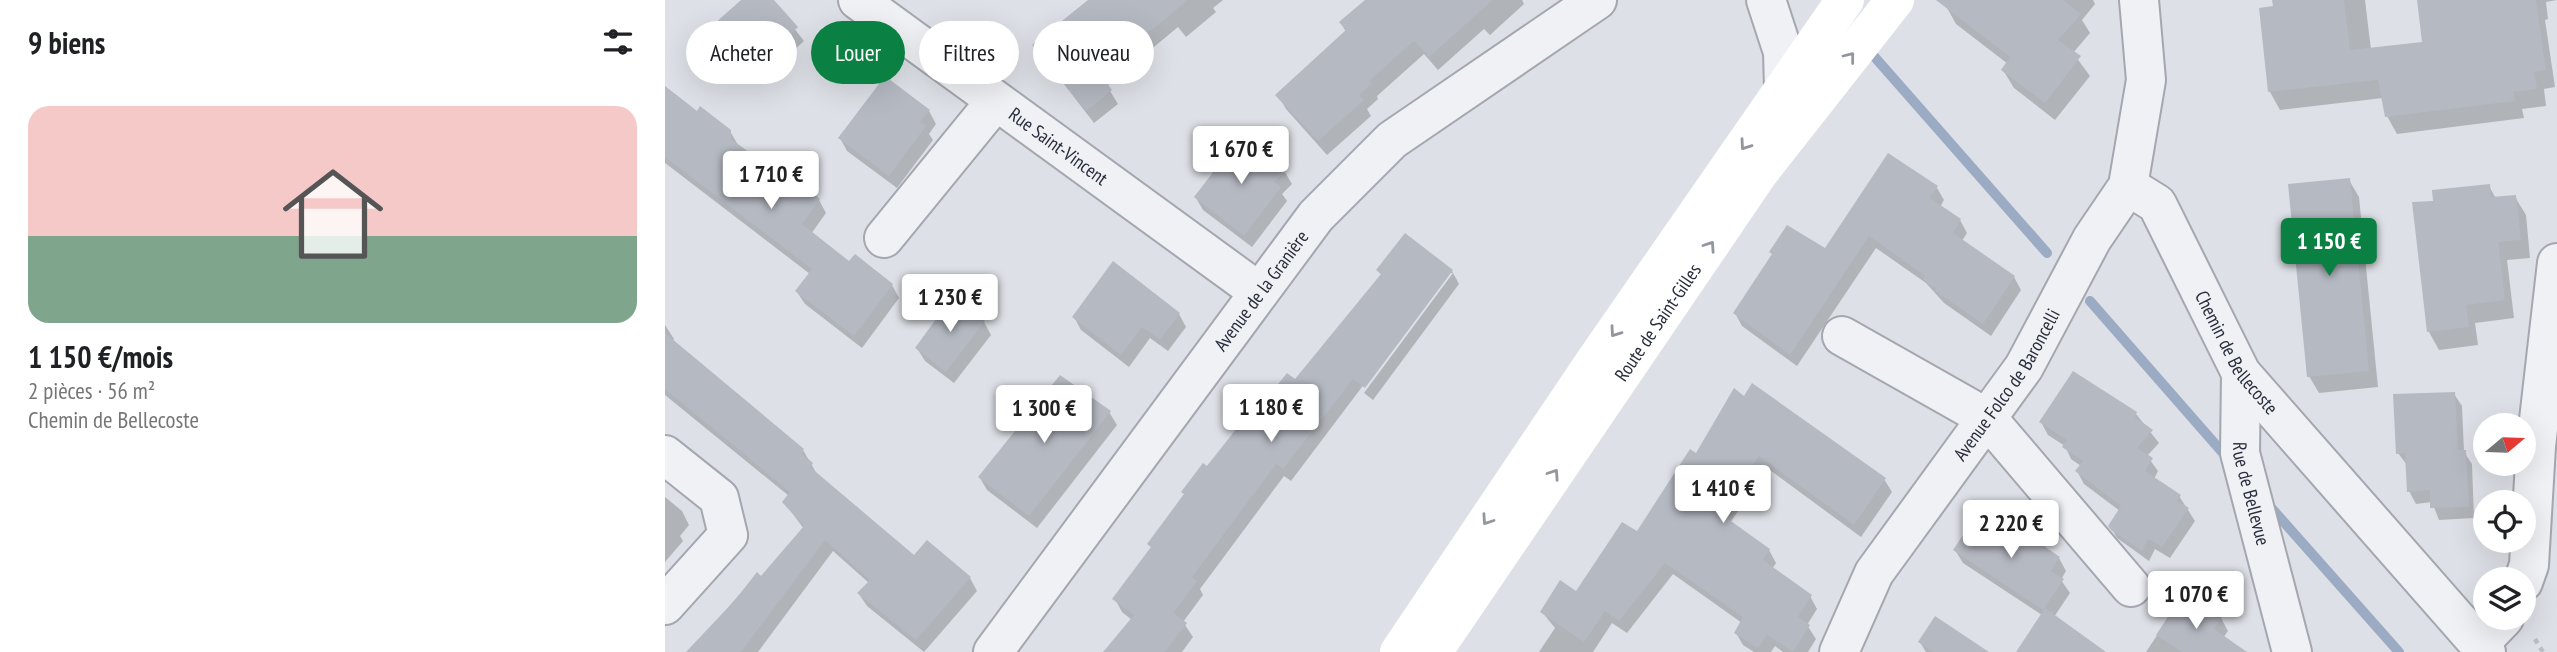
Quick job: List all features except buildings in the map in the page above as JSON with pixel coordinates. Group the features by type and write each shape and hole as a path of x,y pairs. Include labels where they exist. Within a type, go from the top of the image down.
{"main road":[{"name":"Route de Saint-Gilles","path":"1399,652 1594,362 1845,0"},
{"name":"Route de Saint-Gilles","path":"1433,652 1759,173 1895,0"}],"street":[{"name":"Rue Saint-Vincent","path":"858,0 1259,292"},
{"name":"Avenue de la Granière","path":"993,652 1316,216 1392,141 1597,0"},
{"path":"1766,0 1783,52 1784,89"},
{"path":"2128,186 2146,80 2139,0"},
{"path":"884,238 995,102"},
{"name":"Chemin de Bellecoste","path":"2128,186 2157,204 2241,373 2490,638"},
{"name":"Avenue Folco de Baroncelli","path":"1839,652 1874,573 2024,368 2092,239 2128,186"},
{"path":"2528,567 2536,446 2557,263"},
{"path":"1842,336 1987,418 2131,587"},
{"name":"Rue de Bellevue","path":"2241,373 2240,453 2292,652"},
{"path":"665,455 719,498 728,534 665,605"}],"waterway":[{"path":"1872,54 2047,253"},
{"path":"2090,301 2230,461"},
{"path":"2266,502 2399,652"}]}
